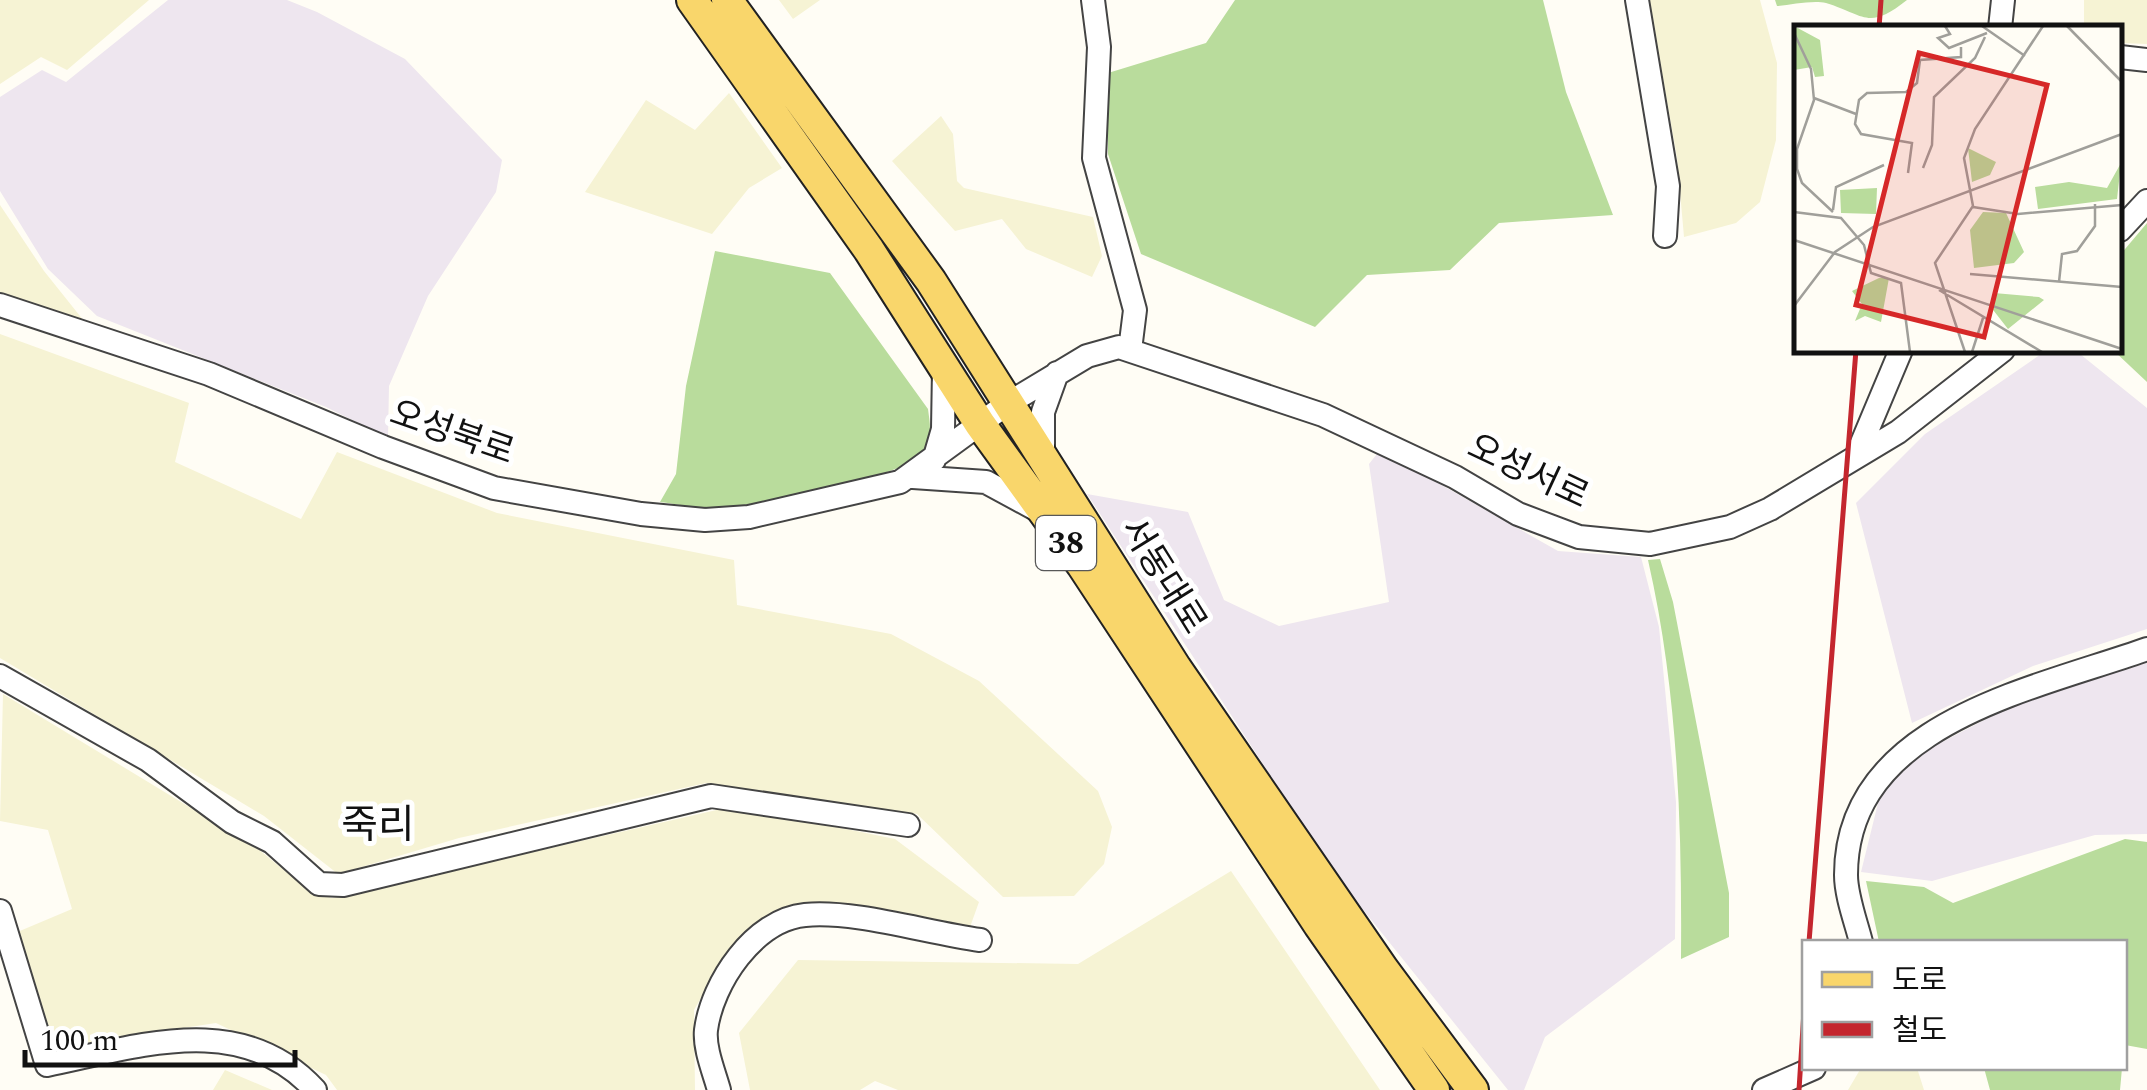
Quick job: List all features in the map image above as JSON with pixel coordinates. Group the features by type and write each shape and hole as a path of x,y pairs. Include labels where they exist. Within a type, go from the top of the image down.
{"main road":[{"name":"서동대로","path":"692,0 943,361 980,424 1046,514 1434,1090"},
{"name":"서동대로","path":"727,0 932,281 1007,404 1217,727 1473,1090"}],"street":[{"path":"905,479 1007,404 1057,373 1104,349 1130,350 1135,310 1094,158 1099,47 1093,0"},
{"path":"1637,0 1668,186 1665,236"},
{"path":"2000,25 2003,0"},
{"path":"2122,57 2147,60"},
{"path":"2122,228 2147,201"},
{"name":"오성북로","path":"0,305 209,374 383,448 494,488 641,514 705,520 748,517 905,479"},
{"name":"오성서로","path":"1130,350 1323,415 1455,477 1518,514 1579,538 1650,544 1730,527 1770,509 1898,432 2000,352"},
{"path":"1856,457 1899,352"},
{"path":"934,460 945,415 943,361"},
{"path":"1044,460 1043,412 1057,373"},
{"path":"905,479 986,482 1046,514"},
{"path":"1861,940 1846,877 1865,802 1881,772 1908,748 2022,687 2147,650"},
{"path":"0,676 148,760 232,822 272,842 319,884 343,885 711,796 908,825"},
{"path":"0,911 47,1065 211,1038 245,1043 282,1060 316,1090"},
{"path":"719,1090 705,1034 712,1005 734,962 785,920 804,915 848,916 980,940"},
{"path":"1764,1090 1809,1070"}],"shaded area":[{"path":"0,0 149,0 67,70 41,57 0,84"},
{"path":"168,0 287,0 317,12 405,59 502,160 496,192 428,296 389,386 388,438 326,407 97,316 48,269 0,191 0,97 42,70 66,82"},
{"path":"779,0 820,0 793,19"},
{"path":"1649,0 1760,0 1777,63 1776,140 1760,202 1736,223 1684,237 1677,158"},
{"path":"2084,0 2147,0 2147,44 2122,43 2122,25 2084,25"},
{"path":"729,93 782,168 749,188 712,234 585,192 646,100 695,130"},
{"path":"941,116 953,134 957,181 964,188 1093,217 1102,256 1092,277 1026,249 1002,219 955,231 892,161"},
{"path":"0,205 44,271 84,321 0,294"},
{"path":"0,334 189,403 175,462 301,519 337,452 497,513 734,560 737,605 891,634 979,681 1098,791 1112,827 1104,864 1074,896 1003,897 917,814 706,783 459,838 338,874 264,816 0,658"},
{"path":"2044,352 2077,352 2147,408 2147,629 2033,666 1912,723 1856,503 1925,434"},
{"path":"1380,450 1558,551 1641,557 1659,627 1676,802 1675,939 1545,1037 1524,1090 1508,1090 1336,876 1087,494 1188,512 1224,600 1279,626 1389,602 1369,464"},
{"path":"2147,663 2147,834 2095,835 1932,881 1861,872 1881,791 1919,754 2021,701"},
{"path":"3,694 257,848 302,885 332,898 734,806 895,839 979,902 970,927 852,909 775,910 727,954 694,1010 695,1090 337,1090 326,1075 216,1023 52,1048 15,933 72,909 48,830 0,821"},
{"path":"1231,871 1380,1090 898,1090 875,1081 860,1090 750,1090 739,1033 798,960 1078,964"},
{"path":"225,1070 272,1090 213,1090"},
{"path":"1860,1070 1918,1070 1924,1090 1848,1090"}],"green space":[{"path":"1235,0 1543,0 1566,92 1613,215 1499,223 1450,270 1367,275 1315,327 1141,254 1108,154 1108,73 1206,43"},
{"path":"1775,0 1907,0 1883,15 1866,18 1826,3 1777,6"},
{"path":"2147,223 2147,382 2115,352 2122,352 2122,253"},
{"path":"715,251 830,273 928,409 930,437 923,453 887,472 791,497 715,508 660,502 676,474 686,386"},
{"path":"1660,559 1673,602 1729,893 1729,937 1681,959 1672,709 1648,560"},
{"path":"2125,839 2147,842 2147,1049 2127,1045 2127,940 1879,940 1866,881 1924,887 1953,903"},
{"path":"1985,1070 2122,1070 2120,1090 1990,1090"}],"railway":[{"path":"1879,25 1881,0"},
{"path":"1809,940 1856,352"},
{"path":"1799,1090 1802,1043"}],"district":[{"name":"죽리","path":"378,826"}]}
